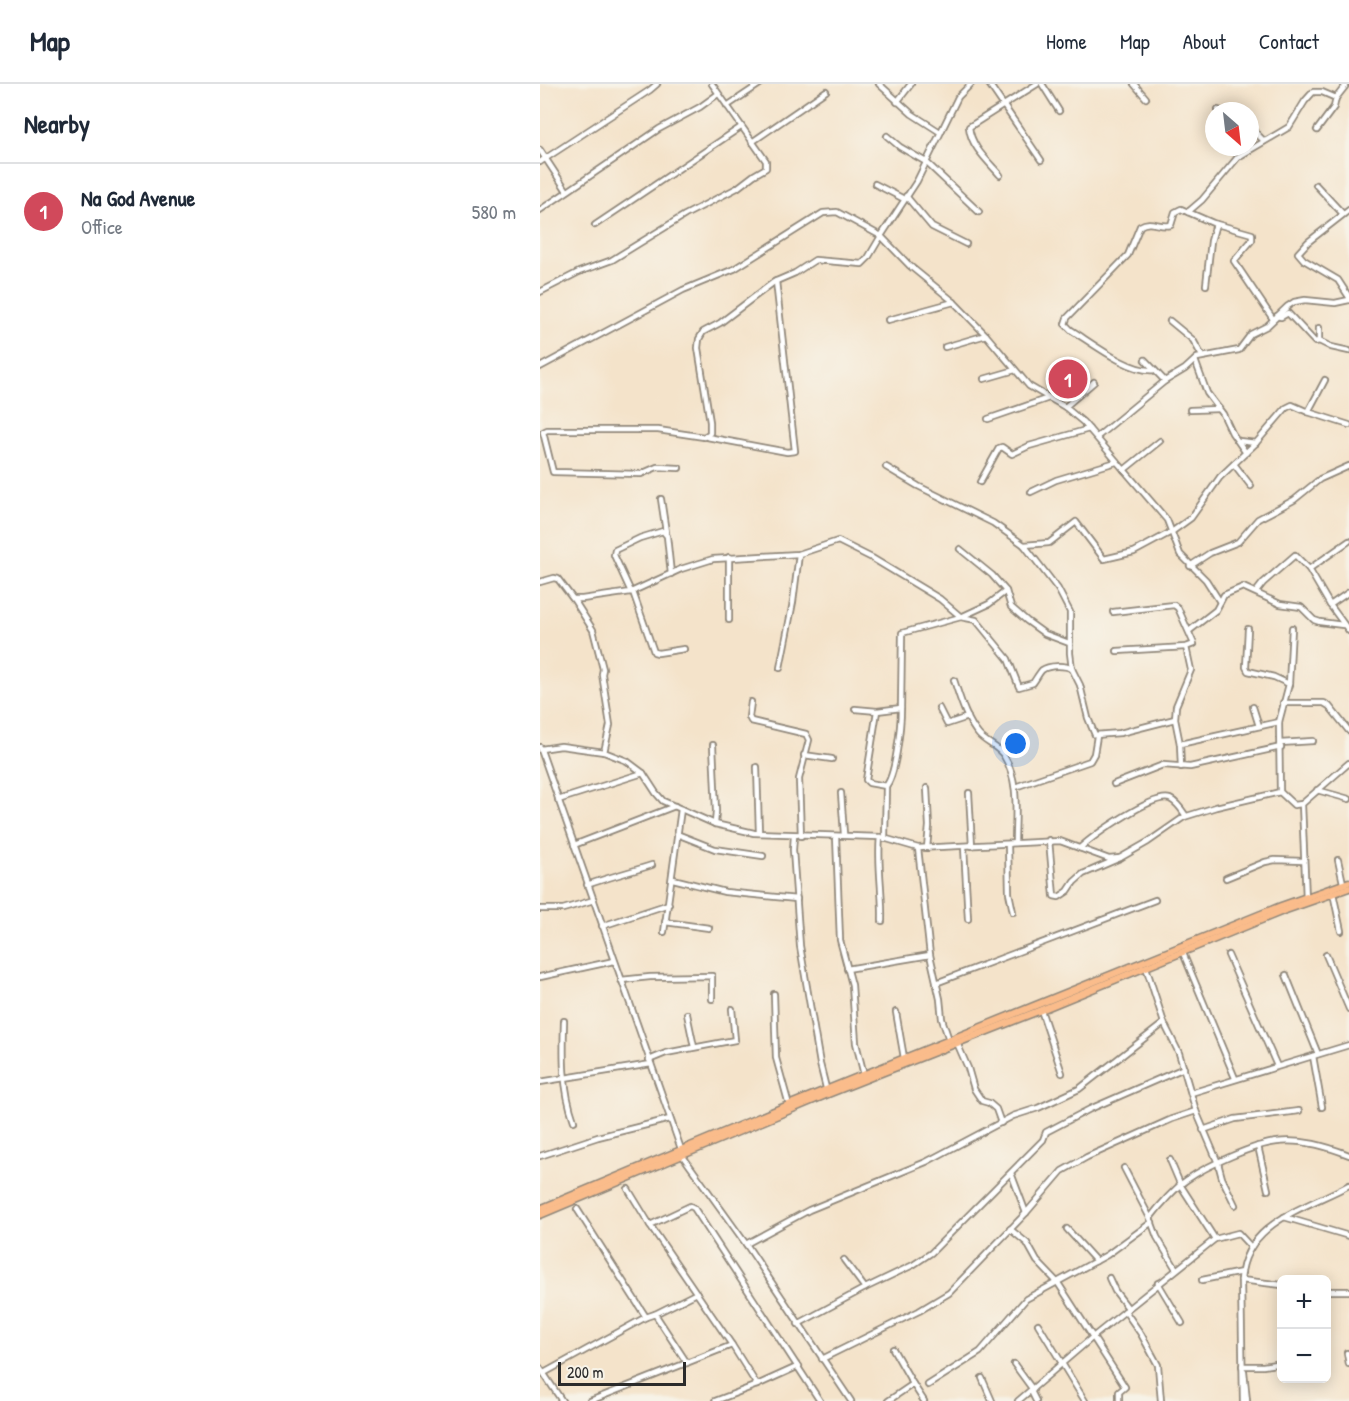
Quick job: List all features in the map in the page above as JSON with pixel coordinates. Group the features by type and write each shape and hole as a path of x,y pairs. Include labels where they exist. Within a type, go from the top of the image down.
{"main road":[{"path":"540,1215 789,1105 957,1044 1183,953 1306,899 1333,893 1347,884"},
{"path":"540,1209 827,1092 904,1058 1347,884"}],"street":[{"path":"540,162 657,84"},
{"path":"540,283 542,291 579,272 612,260 765,170 767,166 765,161 712,84"},
{"path":"727,106 760,84"},
{"path":"879,84 897,102 940,132"},
{"path":"897,102 911,84"},
{"path":"706,436 710,433 710,422 698,348 703,332 720,323 776,281 819,259 862,264 917,181 958,97 971,84"},
{"path":"989,84 1041,160"},
{"path":"1000,174 977,149 969,127 1037,84"},
{"path":"1042,84 1059,111"},
{"path":"1134,84 1146,98"},
{"path":"1317,84 1322,92"},
{"path":"1317,130 1347,84"},
{"path":"752,142 826,91"},
{"path":"1188,212 1202,200 1238,157 1289,127 1313,92 1322,92 1336,98"},
{"path":"540,210 659,129 700,107 718,94"},
{"path":"595,225 741,127"},
{"path":"887,136 900,147 926,162 979,212"},
{"path":"1259,136 1264,141"},
{"path":"540,150 567,191"},
{"path":"875,183 905,198 932,228 966,244"},
{"path":"1316,185 1343,214"},
{"path":"1154,370 1141,370 1103,350 1066,327 1065,324 1067,318 1128,255 1140,226 1148,222 1170,225 1177,210 1252,234 1252,240 1234,261 1275,318"},
{"path":"1096,437 1195,360 1202,356 1239,350 1251,334 1268,326 1288,306 1300,300 1335,303 1349,299 1338,280 1299,256 1298,253 1302,247 1349,210"},
{"path":"540,367 683,290 734,269 823,213 837,213 881,236 910,266 954,302 986,335 1029,386 1065,407 1089,429 1167,520 1180,554 1206,580 1220,602"},
{"path":"1206,285 1211,241 1216,224"},
{"path":"679,468 657,467 641,474 555,472 552,471 543,434 548,430 658,430 706,436 786,452 795,451 776,281"},
{"path":"888,320 954,302"},
{"path":"1275,318 1288,313 1316,342 1349,351"},
{"path":"1170,321 1193,340 1202,356"},
{"path":"1319,328 1319,341"},
{"path":"945,347 986,335"},
{"path":"1144,360 1166,381"},
{"path":"1195,360 1207,393 1246,453"},
{"path":"984,379 1015,370"},
{"path":"1308,412 1325,380"},
{"path":"1065,407 1094,382"},
{"path":"988,419 1049,398"},
{"path":"1024,546 1048,543 1076,522 1104,560 1134,552 1173,531 1191,518 1220,477 1256,443 1286,408 1292,405 1349,425"},
{"path":"1190,410 1219,409"},
{"path":"980,482 1002,447 1012,454 1029,446 1089,429"},
{"path":"1124,470 1160,441"},
{"path":"1239,441 1256,443"},
{"path":"540,458 548,457"},
{"path":"1032,492 1056,480 1116,462"},
{"path":"1234,464 1251,486"},
{"path":"1191,566 1210,553 1238,542 1258,519 1294,500 1320,479 1349,466"},
{"path":"886,467 918,486 993,523 1024,546 1058,589 1070,612 1072,669 1080,685 1092,732 1097,736 1119,733 1175,719"},
{"path":"661,499 671,574"},
{"path":"666,533 661,531 626,544 615,550 614,555 632,592 654,652 684,649"},
{"path":"574,600 632,592 671,574 713,559 799,554 838,541 872,558 940,599 961,617 976,620 1008,659 1019,687 1033,683 1045,669 1061,666 1072,669"},
{"path":"1309,568 1349,541"},
{"path":"960,549 992,575 1006,591 1011,607 1027,621 1046,634 1070,644"},
{"path":"780,668 793,602 799,554"},
{"path":"1256,592 1295,555 1309,568 1330,605 1346,627"},
{"path":"729,557 729,620"},
{"path":"540,582 558,579 593,630 603,669 610,725 604,752"},
{"path":"1190,631 1212,614 1224,595 1238,588 1248,588 1280,604 1300,606 1314,620 1346,627"},
{"path":"882,921 883,898 879,849 883,838 886,786 894,771 901,708 903,672 901,634 961,617 989,604 1006,591"},
{"path":"1330,605 1349,592"},
{"path":"1113,612 1174,605 1178,608 1190,631 1194,644 1186,647 1117,651"},
{"path":"1292,628 1290,684 1279,722 1280,792 1294,805 1302,804 1349,763"},
{"path":"1248,629 1246,667 1248,670 1274,676 1290,684"},
{"path":"1181,766 1175,719 1176,706 1191,670 1186,647"},
{"path":"954,680 968,717 979,735 1002,753 1015,787 1015,843"},
{"path":"751,702 749,717 751,721 806,734 809,740 799,779 801,836"},
{"path":"1283,703 1324,703 1349,731"},
{"path":"1253,707 1259,726"},
{"path":"855,709 877,711 901,708"},
{"path":"939,708 946,724 968,717"},
{"path":"877,711 866,780 869,783 886,786"},
{"path":"1180,744 1279,722"},
{"path":"1015,787 1090,761 1094,754 1097,736"},
{"path":"1114,784 1163,765 1190,766 1281,745 1313,741"},
{"path":"713,745 715,824"},
{"path":"851,1401 682,1152 540,748 561,746 604,752 627,761 643,773 663,801 715,824 759,833 794,836 844,834 883,838 918,848 964,847 1049,840 1060,841 1109,859 1120,858"},
{"path":"804,755 832,759"},
{"path":"757,767 759,833"},
{"path":"558,800 643,773"},
{"path":"927,788 929,826 927,848"},
{"path":"1317,790 1349,799"},
{"path":"1049,840 1054,896 1057,897 1068,891 1083,874 1120,858 1186,816 1280,792"},
{"path":"841,793 844,834"},
{"path":"969,793 972,846"},
{"path":"1080,848 1116,822 1158,799 1172,800 1186,816"},
{"path":"1302,804 1306,899"},
{"path":"574,845 675,806"},
{"path":"664,932 681,809"},
{"path":"677,834 715,849 764,856"},
{"path":"794,836 800,946 819,1064 827,1092"},
{"path":"836,836 839,928 852,985 856,1042 864,1075"},
{"path":"1008,844 1013,912"},
{"path":"964,847 968,919"},
{"path":"918,848 930,955 943,1024 949,1040"},
{"path":"1338,860 1347,884"},
{"path":"1227,878 1265,862 1303,861"},
{"path":"587,885 652,865"},
{"path":"673,879 724,892 797,900"},
{"path":"1333,893 1341,931"},
{"path":"540,909 563,909 594,900"},
{"path":"936,982 1155,900"},
{"path":"602,926 669,904"},
{"path":"665,922 709,928"},
{"path":"1183,953 1235,1078"},
{"path":"847,969 930,955"},
{"path":"1228,955 1277,1066"},
{"path":"1326,955 1349,1009"},
{"path":"540,978 614,962"},
{"path":"1146,967 1164,1023 1179,1053 1203,1130 1234,1205"},
{"path":"1286,975 1316,1055 1322,1107"},
{"path":"621,980 712,976 712,999"},
{"path":"774,994 776,1058 789,1105"},
{"path":"540,1082 650,1062 666,1053 735,1041 732,1009"},
{"path":"1041,1010 1062,1073"},
{"path":"896,1012 904,1058"},
{"path":"687,1014 694,1047"},
{"path":"564,1021 564,1078 567,1100 574,1121"},
{"path":"746,1244 809,1210 926,1162 1001,1123 1079,1089 1164,1023"},
{"path":"957,1044 968,1068 974,1089 982,1101 996,1109 1001,1123"},
{"path":"1191,1092 1349,1045"},
{"path":"798,1324 913,1265 930,1253 1043,1140 1047,1132 1090,1109 1184,1068"},
{"path":"822,1359 919,1311 949,1293 1026,1213 1062,1171 1087,1157 1172,1119 1196,1111"},
{"path":"1203,1130 1235,1119 1299,1111"},
{"path":"540,1156 598,1137 670,1119"},
{"path":"928,1385 980,1352 1026,1299 1096,1261 1151,1220 1159,1206 1187,1179 1237,1154 1277,1142 1311,1143 1349,1155"},
{"path":"1258,1146 1268,1190"},
{"path":"1170,1160 1181,1186 1215,1239"},
{"path":"1124,1168 1151,1220 1157,1237 1176,1269"},
{"path":"1011,1173 1026,1213"},
{"path":"1245,1401 1245,1374 1242,1366 1241,1280 1250,1246 1269,1227 1284,1217 1349,1185"},
{"path":"628,1189 650,1226 757,1385"},
{"path":"650,1226 690,1206 694,1208 820,1401"},
{"path":"577,1209 646,1317"},
{"path":"1284,1217 1349,1236"},
{"path":"1010,1229 1027,1242 1037,1261 1058,1283 1094,1336 1125,1387 1119,1392 1119,1401"},
{"path":"1067,1229 1096,1261"},
{"path":"1018,1401 1126,1309 1215,1239 1238,1233 1250,1246"},
{"path":"844,1260 865,1288"},
{"path":"1202,1280 1242,1272"},
{"path":"1108,1278 1158,1365 1161,1401"},
{"path":"1241,1280 1277,1285"},
{"path":"1158,1283 1182,1323"},
{"path":"1331,1291 1349,1290"},
{"path":"544,1373 646,1317 697,1293"},
{"path":"655,1314 687,1363"},
{"path":"1038,1324 1085,1401"},
{"path":"590,1401 732,1345"},
{"path":"892,1349 924,1401"},
{"path":"1347,1353 1349,1364"},
{"path":"1014,1364 1036,1401"},
{"path":"1242,1366 1277,1364"},
{"path":"715,1401 799,1366"},
{"path":"540,1368 562,1401"},
{"path":"982,1378 992,1401"},
{"path":"888,1401 913,1384"}],"place":[{"name":"Na God Avenue","path":"1068,379"}]}
